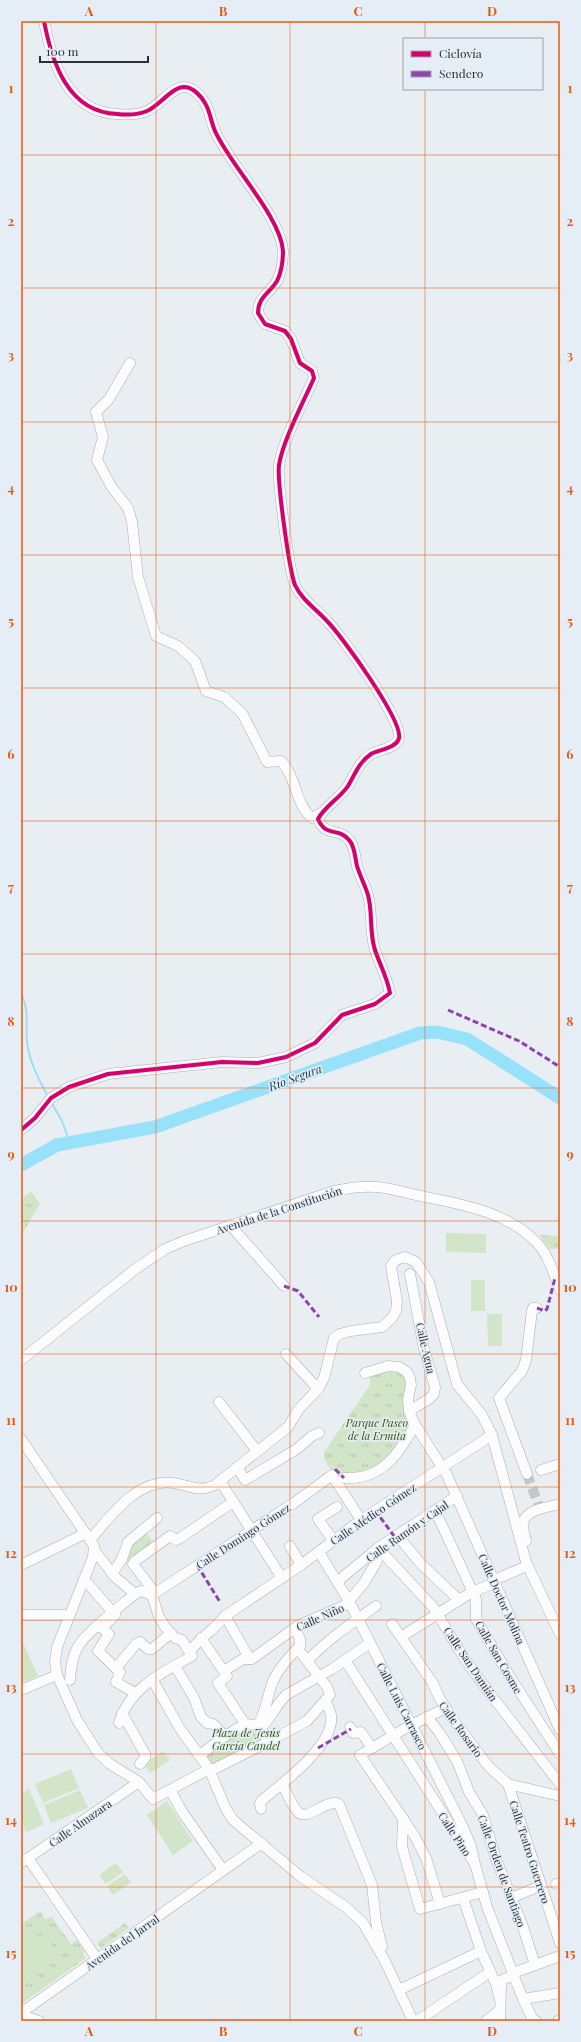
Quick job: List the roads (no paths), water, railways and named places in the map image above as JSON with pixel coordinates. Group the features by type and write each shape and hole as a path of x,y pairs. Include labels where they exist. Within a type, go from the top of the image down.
{"street":[{"path":"44,21 47,38 64,80 74,96 83,105 93,110 109,114 136,114 153,108 176,89 183,86 194,90 205,102 215,131 269,217 281,240 283,252 280,271 276,281 260,300 258,313 265,324 285,332 291,339 300,363 312,371 314,378 284,448 279,465 282,503 295,585 309,604 328,621 345,643 381,696 399,729 399,739 396,744 371,754 359,766 348,786 321,813 312,818 305,812 289,770 281,761 266,762 242,713 224,697 206,692 194,662 178,646 156,636 138,577 132,522 128,508 111,486 97,460 103,437 96,412 109,399 130,364"},
{"path":"21,1130 35,1118 51,1098 69,1087 108,1074 222,1062 258,1063 286,1057 315,1043 342,1015 375,1004 390,993 388,980 375,950 370,930 368,895 357,866 354,851 349,839 321,827 318,819 321,813"},
{"name":"Avenida de la Constitución","path":"21,1360 146,1261 165,1249 184,1241 334,1191 363,1187 388,1188 470,1207 505,1220 538,1244 558,1279 560,1290"},
{"path":"230,1226 284,1286"},
{"path":"21,1565 88,1537 123,1501 138,1492 161,1483 172,1482 195,1490 206,1489 220,1481 288,1427 299,1409 318,1389 324,1378 334,1338 340,1334 351,1331 382,1327 392,1318 396,1311 397,1301 391,1266 396,1260 405,1257 416,1262 429,1282 457,1384 482,1415 492,1435 527,1564 560,1634"},
{"name":"Calle Agua","path":"409,1411 429,1399 434,1394 435,1387 424,1349 410,1274"},
{"path":"527,1474 499,1398 522,1372 526,1360 532,1311 533,1308 537,1308"},
{"path":"286,1354 318,1389"},
{"path":"365,1373 388,1366 399,1366 407,1372 411,1385 408,1399 409,1411"},
{"path":"219,1402 257,1451"},
{"name":"Calle Doctor Molina","path":"409,1411 415,1425 442,1468 457,1496 560,1730"},
{"path":"344,1478 359,1479 376,1472 394,1460 415,1425"},
{"path":"237,1467 245,1480 297,1449 312,1436 319,1433"},
{"name":"Calle Médico Gómez","path":"140,1764 145,1758 145,1754 120,1718 135,1693 152,1679 175,1666 191,1653 201,1638 225,1616 301,1565 362,1520 492,1435"},
{"path":"21,1439 88,1537 95,1551 112,1574 135,1594"},
{"path":"541,1470 560,1464"},
{"name":"Calle Domingo Gómez","path":"153,1594 294,1503 332,1475 362,1520"},
{"path":"220,1481 282,1578"},
{"name":"Calle Ramón y Cajal","path":"338,1581 375,1550 457,1496"},
{"path":"191,1653 182,1640 175,1638 171,1634 159,1617 153,1594 133,1564 134,1561 170,1536 176,1540 233,1502"},
{"path":"527,1564 528,1554 523,1523 527,1515 537,1510 560,1505"},
{"path":"333,1540 318,1519 337,1507"},
{"name":"Calle San Cosme","path":"435,1510 476,1599 476,1619 510,1677 560,1754"},
{"path":"112,1574 122,1559 128,1542 157,1518"},
{"path":"397,1535 422,1564 459,1600"},
{"path":"290,1546 301,1565"},
{"name":"Calle Niño","path":"224,1672 243,1659 250,1659 294,1628 350,1602 364,1583 377,1561 375,1550"},
{"name":"Calle San Damián","path":"375,1550 421,1592 437,1613 466,1661 491,1696 560,1784"},
{"path":"95,1551 57,1647 55,1662 57,1675 77,1720 92,1745 110,1764 139,1782 153,1799 307,1721 328,1698"},
{"name":"Calle Luis Carrasco","path":"319,1552 350,1602 471,1846 475,1864"},
{"path":"401,1637 472,1592 527,1564"},
{"path":"84,1579 113,1612"},
{"path":"70,1680 74,1657 78,1646 113,1612 135,1594 141,1591 153,1594"},
{"path":"307,1661 322,1645 344,1627 376,1606"},
{"path":"113,1612 114,1615 102,1628 109,1634 108,1638 98,1651 120,1672 116,1682 135,1693"},
{"path":"21,1615 70,1615"},
{"path":"225,1616 250,1659"},
{"name":"Calle Rosario","path":"392,1624 432,1682 446,1708 489,1767 508,1784 560,1796"},
{"path":"259,1726 267,1707 272,1682 300,1646 300,1639 294,1628"},
{"path":"116,1668 136,1644 140,1642 148,1649 152,1649 171,1634"},
{"path":"201,1638 228,1676 218,1683 245,1724"},
{"path":"200,1755 224,1736 245,1724 259,1726 270,1718 281,1700 286,1695 319,1677 370,1643"},
{"path":"261,1809 262,1800 304,1764 322,1742 331,1720 328,1698 319,1677 298,1648"},
{"name":"Calle Pino","path":"345,1660 475,1864 483,1892 523,1999 532,2018 536,2021"},
{"path":"175,1666 194,1698 201,1717 206,1723 213,1724 224,1736"},
{"path":"21,1690 57,1675"},
{"path":"152,1679 179,1727 210,1770 226,1809 233,1820 300,1876 347,1908 363,1923 417,2021 490,1972"},
{"path":"440,1904 426,1858 403,1818 360,1755 392,1735 446,1708"},
{"name":"Calle Orden de Santiago","path":"427,1717 439,1732 457,1761 469,1792 483,1815 496,1859 535,1966"},
{"path":"259,1726 268,1740"},
{"path":"350,1727 353,1733 361,1732 372,1748"},
{"name":"Calle Almazara","path":"25,1861 139,1782"},
{"path":"282,1784 298,1812 302,1814 308,1814 331,1803 339,1804 372,1885 376,1922 385,1961"},
{"name":"Calle Teatro Guerrero","path":"508,1784 540,1886 560,1943"},
{"path":"170,1790 183,1813 223,1870"},
{"path":"403,1818 402,1847 420,1909 483,1892"},
{"name":"Avenida del Jarral","path":"21,2014 262,1843"},
{"path":"25,1861 98,1959"},
{"path":"511,1898 540,1886"},
{"path":"462,1898 500,2000"},
{"path":"399,1990 481,1951"},
{"path":"486,2021 499,2016 502,1980 560,1956"},
{"path":"523,1999 560,1993"},
{"path":"21,2014 39,2021"}],"waterway":[{"path":"21,994 27,1014 27,1041 29,1055 48,1097"},
{"name":"Río Segura","path":"21,1165 57,1145 155,1127 420,1033 437,1032 467,1039 560,1098"},
{"path":"51,1102 62,1121 70,1143"}],"tunnel":[{"path":"527,1474 540,1509"}],"park label":[{"name":"Parque Paseo de la Ermita","path":"377,1428"},
{"name":"Plaza de Jesús García Candel","path":"246,1738"}]}
